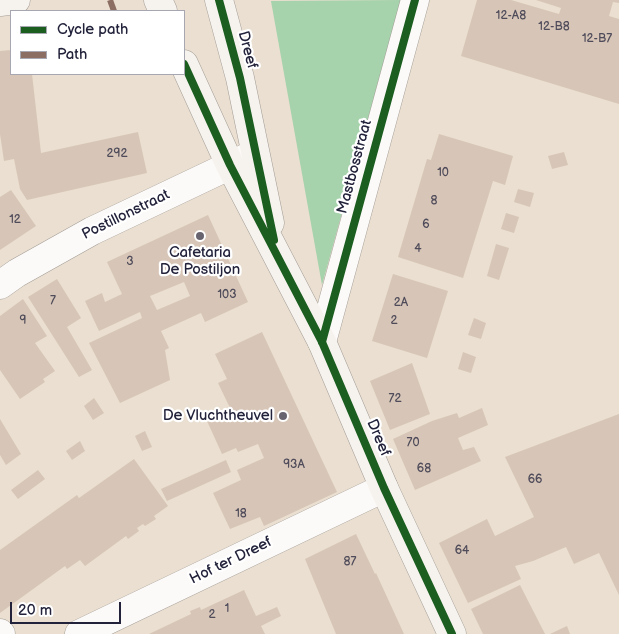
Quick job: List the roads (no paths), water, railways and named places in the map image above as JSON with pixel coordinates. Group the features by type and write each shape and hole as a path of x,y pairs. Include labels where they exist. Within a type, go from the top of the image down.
{"street":[{"path":"0,2 16,0"},
{"name":"Dreef","path":"219,0 240,78 277,254"},
{"name":"Mastbosstraat","path":"322,342 415,0"},
{"name":"Dreef","path":"185,66 230,165 322,342 384,488 452,634"},
{"name":"Postillonstraat","path":"0,285 32,264 92,231 256,153"},
{"name":"Hof ter Dreef","path":"79,634 384,488"}],"place":[{"name":"Cafetaria De Postiljon","path":"200,236"},
{"name":"De Vluchtheuvel","path":"283,416"}]}
